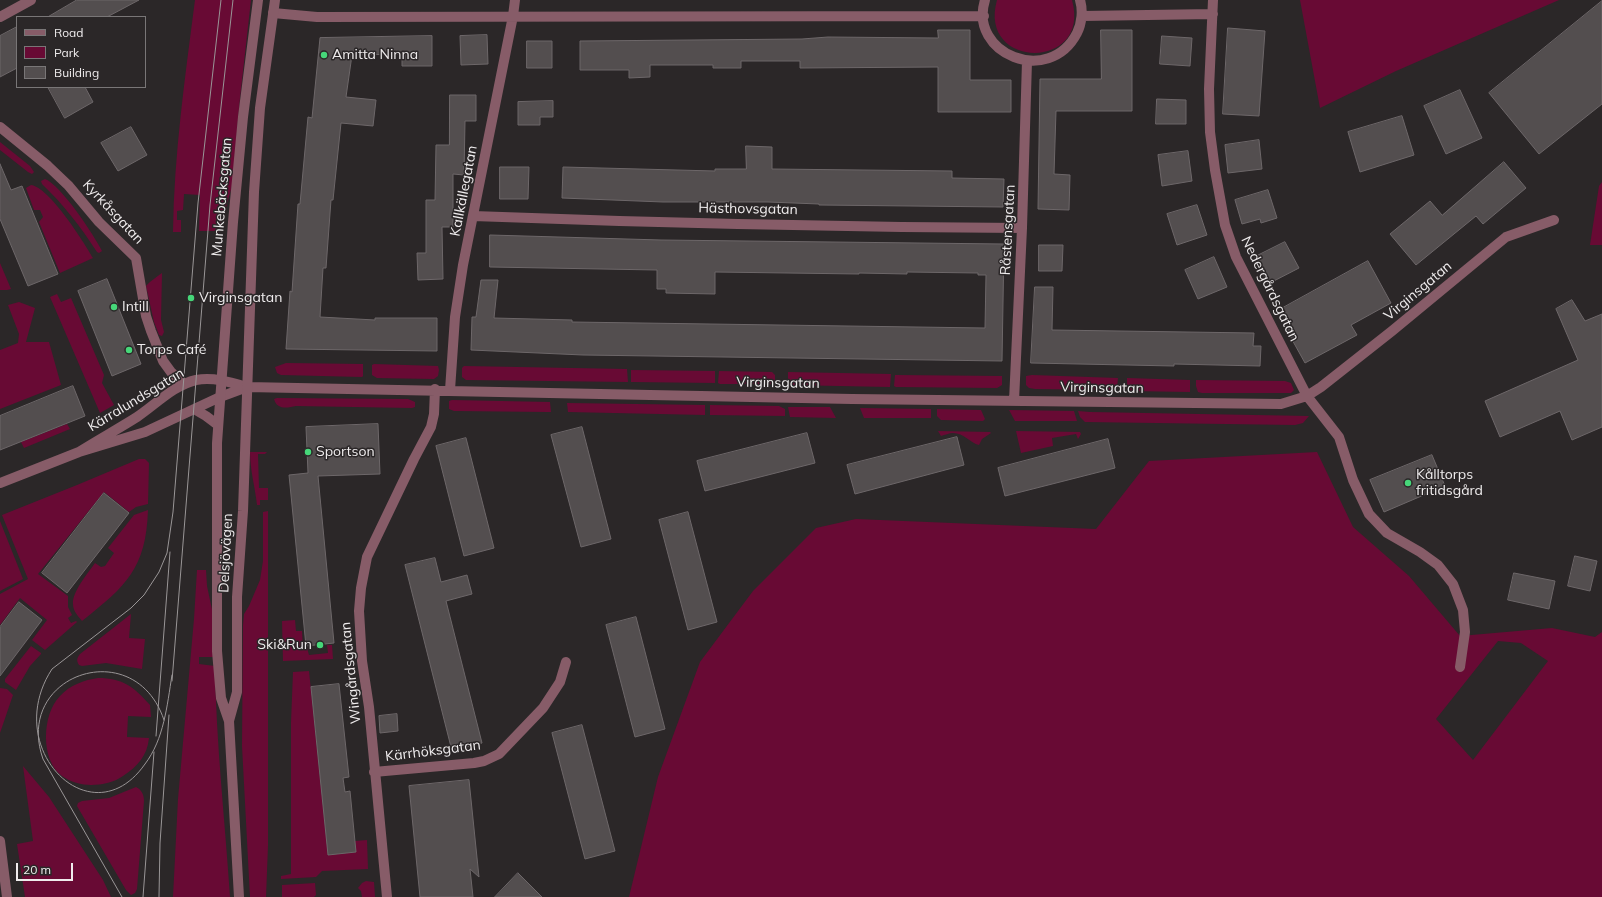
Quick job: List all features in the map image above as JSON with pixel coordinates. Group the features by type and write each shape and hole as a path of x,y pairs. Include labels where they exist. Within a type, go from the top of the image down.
{"street":[{"path":"0,17 31,0"},
{"name":"Munkebäcksgatan","path":"220,397 238,170 258,0"},
{"path":"247,386 254,192 260,108 275,0"},
{"name":"Kallkällegatan","path":"450,390 454,317 515,0"},
{"path":"985,0 984,16 989,34 994,42 1009,55 1027,61 1053,57 1064,50 1073,40 1082,16 1080,0"},
{"name":"Nedergårdsgatan","path":"1213,0 1209,119 1215,170 1225,225 1236,257 1307,396"},
{"path":"273,13 317,17 984,16"},
{"path":"1082,16 1213,14"},
{"name":"Råstensgatan","path":"1014,401 1022,228 1027,61"},
{"name":"Kyrkåsgatan","path":"0,127 58,175 99,222 136,258 146,316 151,331 163,361 171,372 184,384"},
{"name":"Hästhovsgatan","path":"473,216 571,220 1022,228"},
{"name":"Virginsgatan","path":"247,386 1014,401 1280,404 1307,396 1347,367 1506,237 1554,220"},
{"name":"Kärralundsgatan","path":"79,452 138,416 184,384 196,380 221,380 247,386"},
{"name":"Kärralundsgatan","path":"0,483 79,452 145,432 247,386"},
{"name":"Delsjövägen","path":"229,721 237,692 237,597 243,511 247,386"},
{"name":"Wingårdsgatan","path":"387,897 369,707 361,654 359,611 361,588 368,557 414,458 431,427 434,414 435,389"},
{"path":"1307,396 1339,437 1353,480 1369,514 1387,533 1420,552 1438,565 1453,584 1464,610 1465,632 1460,667"},
{"name":"Delsjövägen","path":"220,397 216,526 218,651 221,698 229,721 239,897"},
{"path":"194,409 218,425"},
{"name":"Kärrhöksgatan","path":"374,772 474,763 484,761 499,754 543,708 560,682 566,662"},
{"path":"0,841 7,897"}],"green space":[{"path":"195,0 251,0 232,186 216,240 215,231 199,231 200,195 184,194 183,210 177,211 177,220 181,220 181,232 173,232 175,174"},
{"path":"997,0 1072,0 1074,23 1066,40 1052,50 1034,53 1017,49 1003,40 995,23"},
{"path":"1300,0 1559,0 1396,71 1320,108"},
{"path":"0,142 30,166 34,172 32,174 28,172 0,150"},
{"path":"45,179 52,183 68,200 85,223 102,251 99,253 97,252 71,216 42,184 41,181"},
{"path":"1602,182 1602,245 1590,245 1599,186"},
{"path":"31,185 47,195 56,205 74,228 93,258 60,273 39,222 43,217 40,210 34,210 26,188"},
{"path":"0,263 11,289 0,290"},
{"path":"162,273 161,320 164,332 162,336 159,335 154,322 146,286"},
{"path":"57,294 61,302 71,298 104,375 102,383 114,405 100,413 50,297"},
{"path":"19,302 35,308 26,342 49,342 61,385 0,409 0,350 18,343 19,334 8,305"},
{"path":"286,363 363,364 363,376 281,375 277,373 275,367"},
{"path":"372,365 438,366 439,370 438,376 434,379 377,378 372,375"},
{"path":"464,366 627,369 628,382 466,380 462,377 462,368"},
{"path":"631,370 715,371 715,383 631,382"},
{"path":"719,371 772,372 775,375 775,384 720,384 718,383"},
{"path":"788,372 891,374 890,387 788,385"},
{"path":"895,375 1002,376 1002,385 997,388 896,387 894,386"},
{"path":"1026,376 1118,378 1117,388 1115,390 1035,389 1029,388 1026,385"},
{"path":"1127,378 1190,380 1190,392 1129,391 1127,389"},
{"path":"1196,380 1285,381 1291,383 1294,390 1291,393 1202,393 1198,392"},
{"path":"274,399 408,399 415,402 415,407 280,407 275,403"},
{"path":"449,401 550,402 551,412 454,411 449,409"},
{"path":"567,403 705,405 705,415 568,412"},
{"path":"710,405 779,406 785,409 785,416 710,415"},
{"path":"788,407 830,407 836,418 790,417"},
{"path":"860,408 931,409 931,418 864,418"},
{"path":"937,409 981,410 985,419 983,421 941,420 937,416"},
{"path":"1009,410 1074,411 1077,421 1015,421"},
{"path":"1078,411 1309,416 1303,423 1295,425 1085,422 1080,417"},
{"path":"67,424 70,429 24,448 21,442"},
{"path":"938,431 991,433 982,439 979,445 957,433 941,436"},
{"path":"1016,431 1080,432 1081,434 1078,439 1076,434 1052,438 1053,446 1021,453"},
{"path":"250,452 267,452 265,454 258,454 259,488 268,488 268,500 260,500 260,505 257,505"},
{"path":"1317,452 1353,527 1409,576 1460,636 1552,628 1595,637 1602,632 1602,897 629,897 658,777 700,662 753,591 816,528 856,519 1096,529 1149,461","holes":["1498,641 1521,643 1548,661 1473,760 1436,719"]},
{"path":"139,459 145,459 149,463 148,504 136,507 129,512 104,492 38,574 68,596 68,607 72,615 68,618 71,623 77,622 45,650 32,640 47,620 20,598 0,625 0,594 28,579 2,515"},
{"path":"148,510 143,547 138,562 131,574 111,597 82,621 73,607 73,599 81,583 95,563 101,567 105,566 114,553 108,548 134,515"},
{"path":"268,511 268,846 266,897 250,897 242,746 243,625 244,614 260,580 263,561 263,512"},
{"path":"0,521 23,579 0,591"},
{"path":"197,570 206,570 207,586 213,614 214,657 199,657 199,664 215,666 219,753 230,897 173,897 178,799"},
{"path":"131,614 129,638 145,639 142,669 106,663 82,666 79,665 77,659 80,654"},
{"path":"295,620 296,631 302,631 303,648 307,648 309,655 328,653 327,645 332,645 333,659 283,661 282,621"},
{"path":"31,646 41,654 30,666 16,690 5,682 5,679"},
{"path":"309,671 328,855 356,852 355,841 367,840 368,869 322,871 316,877 281,879 281,876 291,874 291,722 293,672"},
{"path":"98,678 107,678 121,682 139,693 150,705 151,717 128,716 127,737 149,738 146,750 141,760 120,778 108,783 95,785 72,781 62,776 55,769 50,759 46,737 50,714 54,704 60,696 68,689 78,684"},
{"path":"0,688 7,689 13,695 0,733"},
{"path":"23,766 49,797 103,880 111,897 25,897 17,844 33,841"},
{"path":"136,787 142,793 144,801 137,889 135,893 131,895 126,890 77,806 78,803 82,801 109,798"},
{"path":"366,881 374,882 375,897 362,897 361,891 358,888"},
{"path":"315,883 316,895 314,897 282,897 282,885"}],"building":[{"path":"77,0 139,0 109,16 50,16"},
{"path":"1602,1 1602,104 1539,154 1489,93"},
{"path":"16,28 16,69 0,77 0,36"},
{"path":"1228,28 1265,31 1259,116 1223,114"},
{"path":"938,30 970,30 970,80 1011,80 1011,112 938,112 938,67 800,68 800,61 741,61 741,68 713,68 713,65 650,65 650,77 629,78 629,70 580,70 580,41 802,39 828,37 938,38"},
{"path":"1101,30 1132,30 1132,111 1056,111 1054,174 1070,175 1069,210 1038,209 1040,79 1101,79"},
{"path":"487,35 488,64 461,65 460,36"},
{"path":"432,36 432,66 402,66 402,54 352,55 346,97 376,100 373,126 341,123 333,200 331,200 326,268 323,268 320,317 375,320 375,318 437,318 437,351 286,349 290,291 292,292 298,204 300,204 308,117 312,118 320,38"},
{"path":"1162,36 1192,38 1190,66 1160,64"},
{"path":"527,41 552,41 552,68 527,68"},
{"path":"49,88 86,88 93,102 65,118"},
{"path":"1460,90 1482,138 1446,154 1424,106"},
{"path":"450,95 476,95 476,121 465,121 464,175 453,174 453,227 442,227 443,279 418,280 417,253 426,253 426,200 435,200 436,145 449,145"},
{"path":"1157,99 1186,100 1186,124 1156,124"},
{"path":"553,101 553,117 540,117 540,125 518,125 518,102"},
{"path":"1402,116 1414,155 1360,172 1348,132"},
{"path":"131,127 147,155 118,171 101,143"},
{"path":"1259,140 1262,169 1228,173 1225,145"},
{"path":"746,146 772,147 772,169 952,171 952,178 1004,179 1003,207 819,205 768,202 663,202 562,198 563,167 715,171 715,169 746,169"},
{"path":"1188,151 1192,181 1162,186 1158,155"},
{"path":"1504,162 1526,188 1483,224 1476,216 1416,265 1390,234 1430,201 1442,215"},
{"path":"0,164 11,190 22,186 58,274 28,286 0,219"},
{"path":"500,167 529,167 528,199 500,199"},
{"path":"1268,190 1277,218 1261,223 1260,219 1242,224 1235,200"},
{"path":"1197,205 1207,235 1177,245 1167,214"},
{"path":"490,235 661,240 1004,244 1002,361 583,355 471,350 472,317 476,317 481,280 498,280 494,318 572,320 572,322 985,328 986,275 978,275 978,273 907,272 907,274 859,274 715,272 715,294 666,293 666,289 657,289 657,270 490,267"},
{"path":"1285,242 1299,268 1268,284 1255,257"},
{"path":"1039,245 1063,245 1062,271 1039,271"},
{"path":"1214,257 1227,287 1198,299 1185,270"},
{"path":"1368,261 1391,303 1351,325 1357,335 1305,363 1285,327 1290,325 1281,309"},
{"path":"107,279 141,364 112,376 78,291"},
{"path":"1035,287 1053,287 1052,330 1254,333 1253,346 1261,346 1260,366 1031,363"},
{"path":"1572,300 1585,321 1602,314 1602,427 1572,440 1560,411 1500,437 1485,401 1578,360 1556,309"},
{"path":"73,386 85,416 0,450 0,416"},
{"path":"378,424 380,474 318,476 334,643 306,646 289,475 308,473 306,427"},
{"path":"582,427 611,539 581,547 551,435"},
{"path":"807,433 815,463 705,491 697,461"},
{"path":"957,437 964,465 855,494 847,465"},
{"path":"466,438 494,548 464,556 436,446"},
{"path":"1108,439 1115,468 1005,496 998,468"},
{"name":"Kålltorps fritidsgård","path":"1432,455 1445,486 1384,512 1370,480"},
{"path":"104,493 129,513 67,593 42,573"},
{"path":"688,512 717,622 688,630 659,520"},
{"path":"1575,556 1597,561 1590,591 1568,586"},
{"path":"435,558 441,582 467,575 472,594 446,601 482,743 452,751 405,565"},
{"path":"1514,573 1555,581 1549,609 1508,600"},
{"path":"19,602 42,620 0,676 0,627"},
{"path":"636,617 665,729 635,737 606,625"},
{"path":"339,684 349,777 343,778 345,792 350,791 356,852 328,855 311,687"},
{"path":"397,714 398,731 380,733 379,716"},
{"path":"582,725 615,851 585,859 552,733"},
{"path":"469,780 479,877 470,869 473,897 420,897 409,786"},
{"path":"518,873 542,897 495,897"}],"tram line":[{"path":"172,675 164,722 157,744 145,764 124,785 101,792 79,788 59,775 45,754 37,728 39,699 52,669 131,608 144,595 159,572 167,553 173,512 198,203 221,0"},
{"path":"172,681 210,205 233,0"},
{"path":"156,736 170,552"},
{"path":"122,897 43,759 38,729 45,705 60,686 81,675 105,672 129,677 149,693 164,720"},
{"path":"159,897 160,843 169,715"},
{"path":"143,897 154,752"}],"place":[{"name":"Amitta Ninna","path":"324,55"},
{"name":"Virginsgatan","path":"191,298"},
{"name":"Intill","path":"114,307"},
{"name":"Torps Café","path":"129,350"},
{"name":"Sportson","path":"308,452"},
{"name":"Kålltorps fritidsgård","path":"1408,483"},
{"name":"Ski&Run","path":"320,645"}]}
